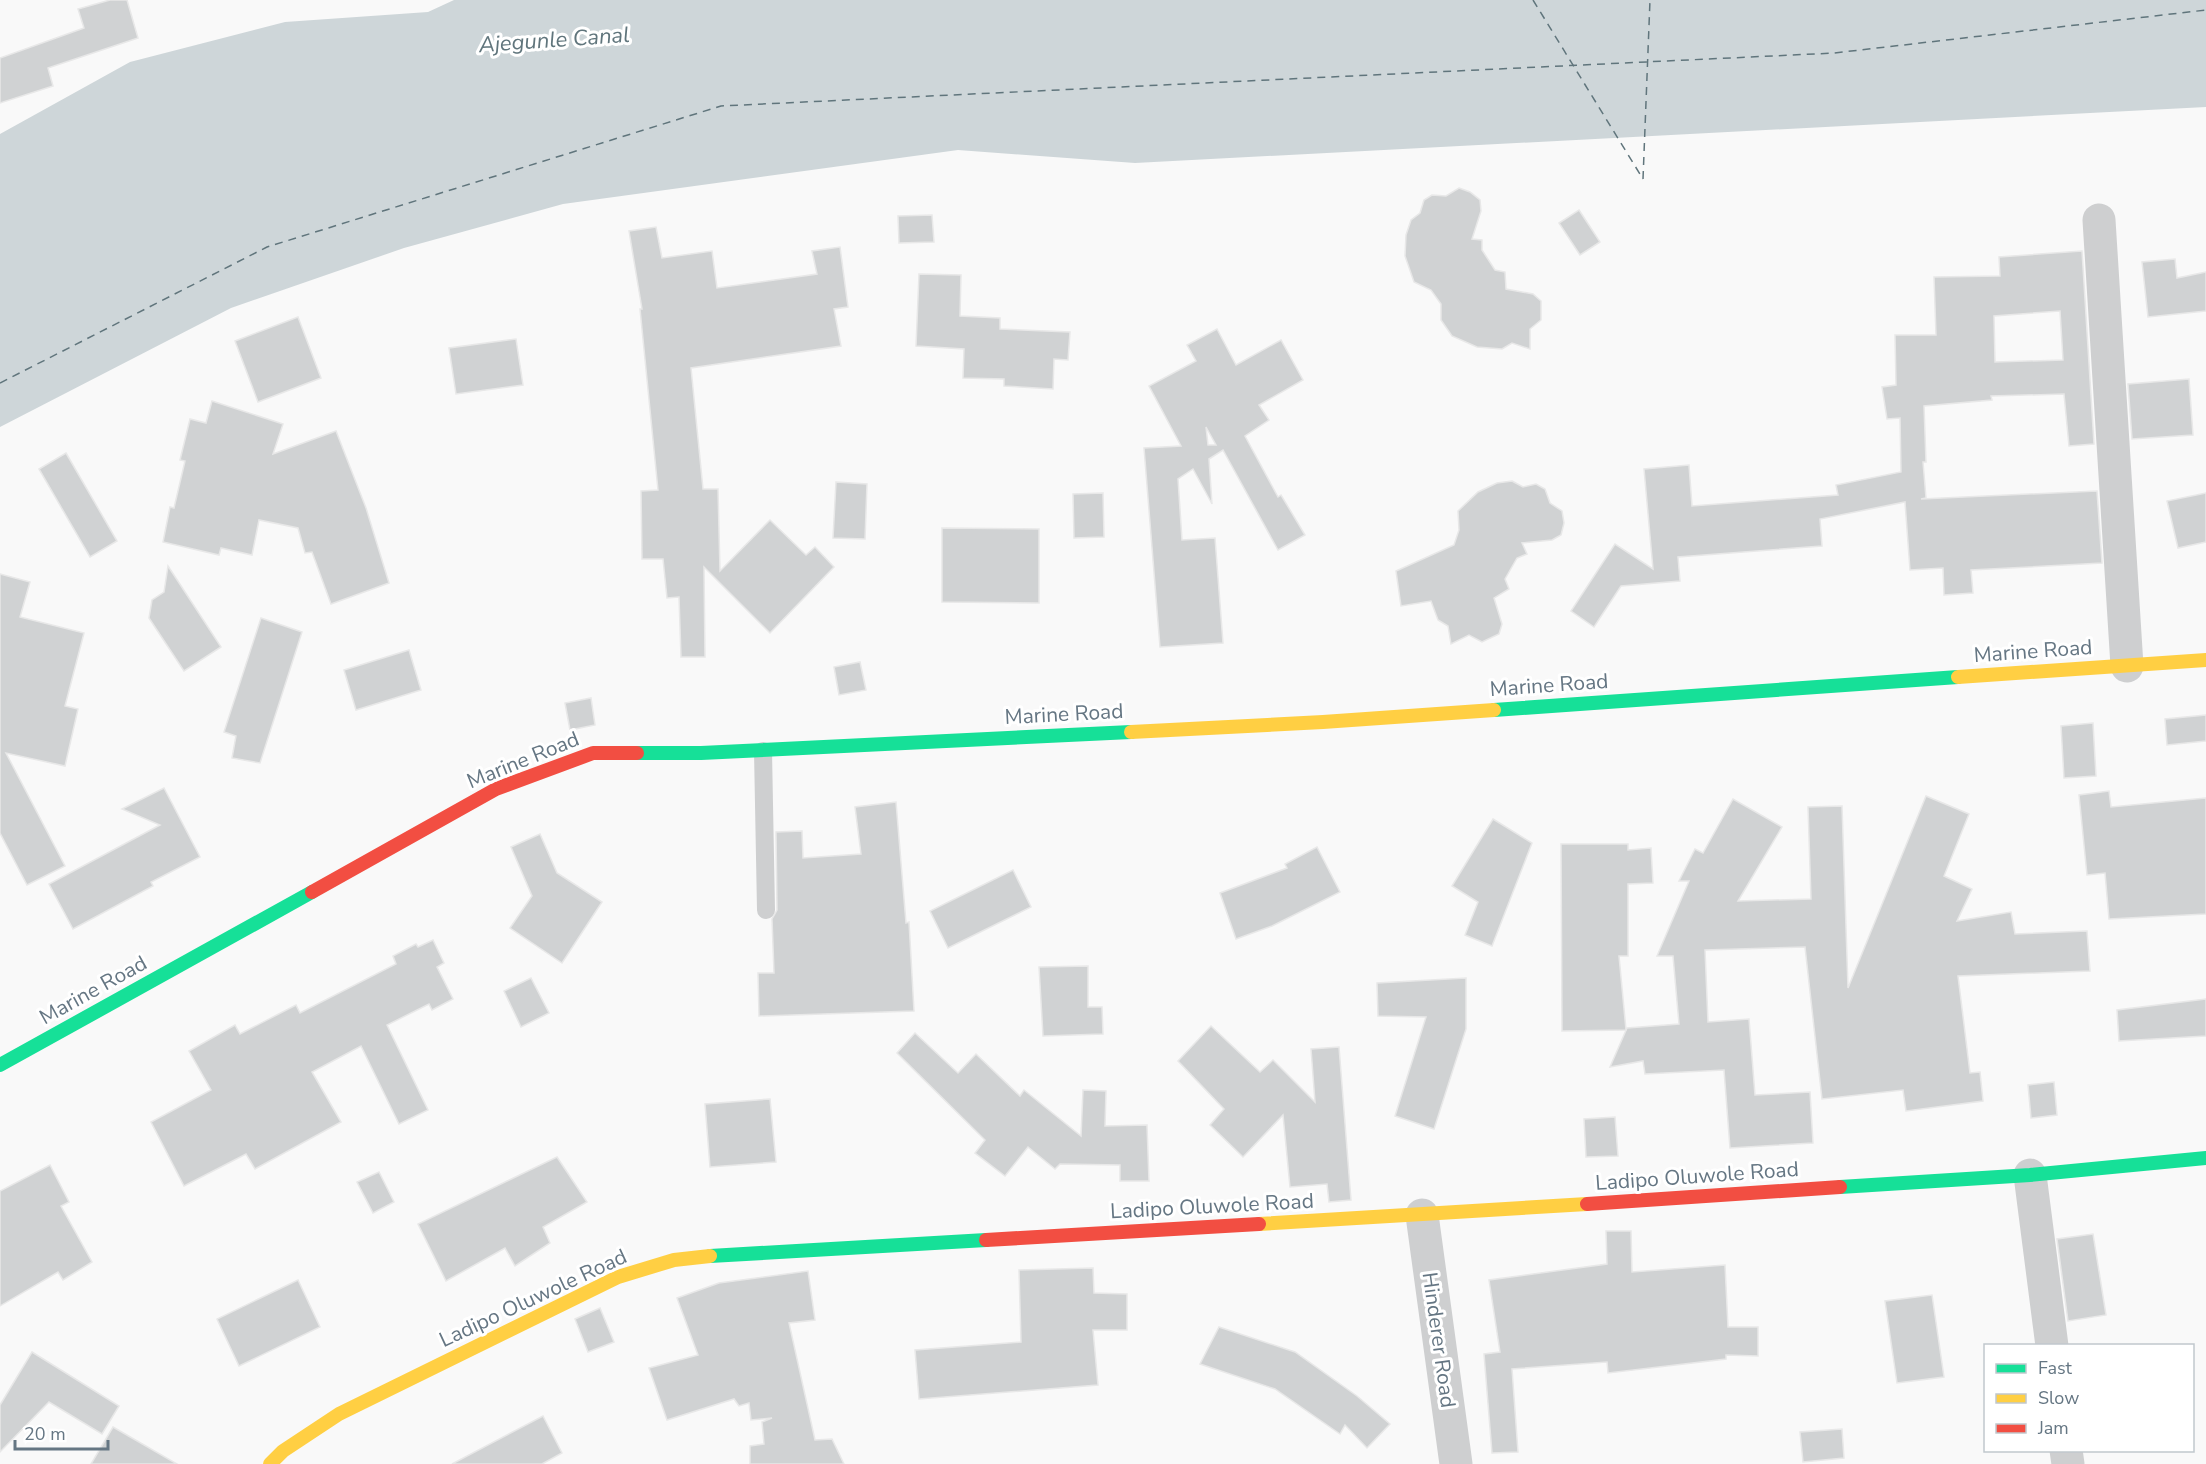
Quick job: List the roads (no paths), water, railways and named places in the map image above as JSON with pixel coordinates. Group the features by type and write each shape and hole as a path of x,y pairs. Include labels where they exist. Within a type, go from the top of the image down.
{"street":[{"path":"2099,220 2127,666"},
{"name":"Marine Road","path":"0,1065 496,789 593,753 763,751 1323,722 2206,660"},
{"name":"Ladipo Oluwole Road","path":"270,1464 283,1451 339,1414 618,1277 674,1260 736,1254 1422,1215 2030,1175 2206,1158"},
{"path":"2030,1175 2052,1344"},
{"name":"Hinderer Road","path":"1422,1215 1456,1464"}],"lane":[{"path":"763,751 765,910"}],"water":[{"name":"Ajegunle Canal","path":"454,0 2206,0 2206,107 1135,163 958,150 563,204 404,248 231,308 0,427 0,134 130,62 285,22 428,12"}]}
